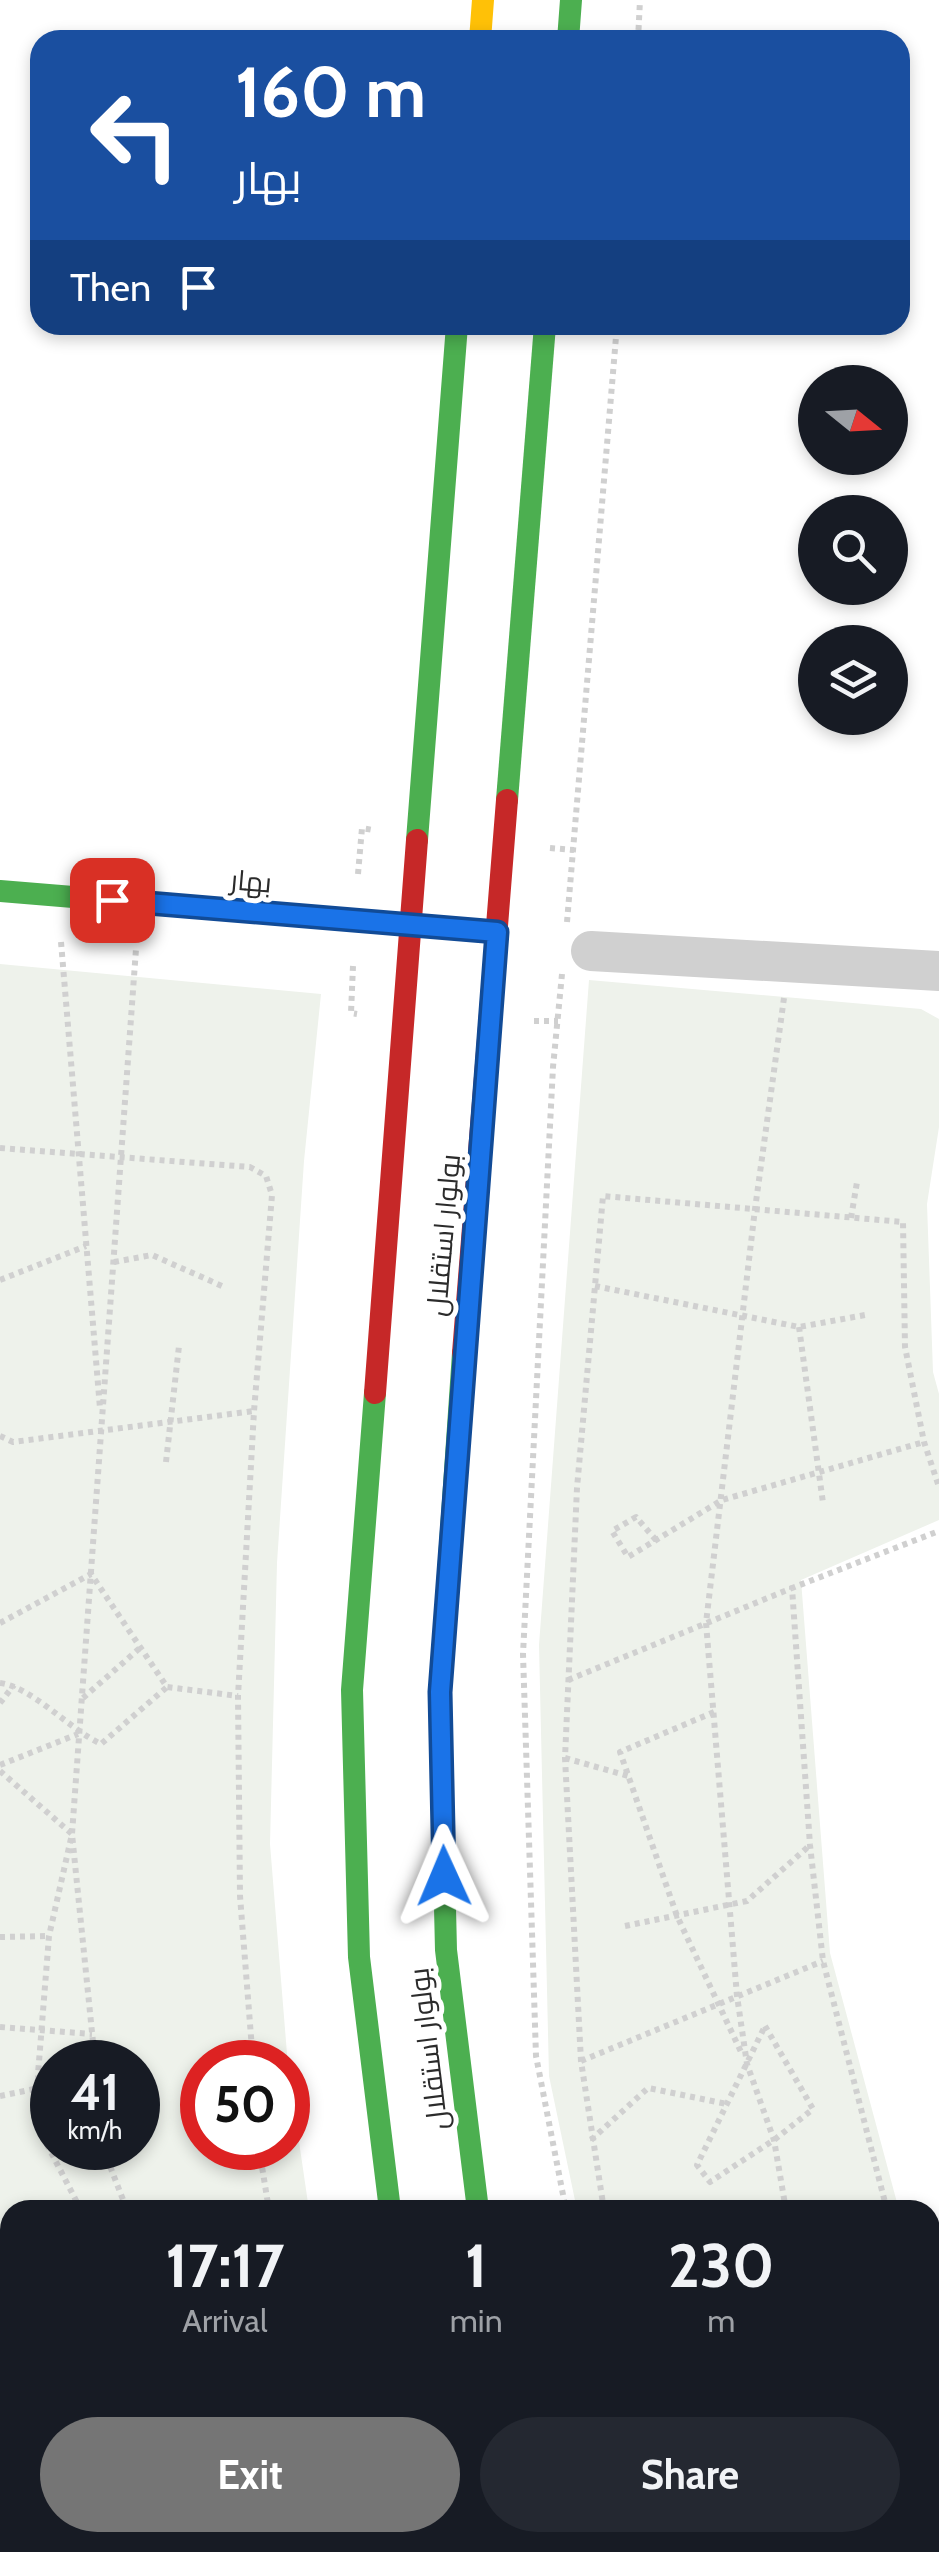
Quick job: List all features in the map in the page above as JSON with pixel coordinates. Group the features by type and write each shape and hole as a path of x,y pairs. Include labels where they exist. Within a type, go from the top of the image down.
{"main road":[{"path":"481,30 483,0"},
{"path":"569,30 571,0"},
{"name":"بولوار استقلال","path":"389,2200 359,1957 352,1690 456,335"},
{"name":"بولوار استقلال","path":"477,2200 446,1950 440,1692 544,335"},
{"name":"بهار","path":"0,892 497,932"}],"street":[{"path":"574,947 939,971"}],"path":[{"path":"638,30 640,0"},
{"path":"564,2200 536,2056 523,1654 553,1067 574,947 616,335"},
{"path":"58,896 102,1430"},
{"path":"41,2040 49,1936 72,1834 140,903"},
{"path":"747,2064 737,1996 706,1623 789,962"},
{"path":"0,1148 250,1167 266,1176 272,1195 254,1411 238,1696 240,1896 251,2040"},
{"path":"850,1218 857,1182"},
{"path":"602,2200 581,2061 564,1758 577,1488 604,1196 903,1222 905,1347 924,1442 939,1487"},
{"path":"0,1280 86,1246"},
{"path":"114,1262 152,1255 222,1286"},
{"path":"596,1286 800,1327 865,1315"},
{"path":"800,1327 823,1503"},
{"path":"166,1462 179,1346"},
{"path":"0,1436 13,1442 254,1411"},
{"path":"656,1540 636,1517 612,1531 628,1557 722,1500 924,1442"},
{"path":"568,1680 939,1530"},
{"path":"0,1623 92,1574"},
{"path":"92,1574 167,1687"},
{"path":"792,1588 810,1845 823,1960 884,2200"},
{"path":"82,1698 140,1647"},
{"path":"0,1684 14,1685 80,1734 102,1744 167,1687 238,1696"},
{"path":"0,1703 14,1685"},
{"path":"714,1712 620,1752 677,1916 747,2064 774,2140 784,2200"},
{"path":"80,1734 0,1768 72,1834 92,2040"},
{"path":"564,1758 629,1776"},
{"path":"625,1926 747,1901 810,1845"},
{"path":"0,1936 49,1936"},
{"path":"581,2061 823,1960"},
{"path":"0,2026 92,2034"},
{"path":"765,2026 813,2108 774,2140 710,2182 697,2165 747,2064 765,2026"},
{"path":"591,2140 648,2088 727,2104"},
{"path":"0,2096 30,2090"},
{"path":"60,2170 76,2200"},
{"path":"112,2170 124,2200"},
{"path":"263,2170 267,2200"}],"shaded area":[{"path":"0,964 321,994 304,1161 277,1563 270,1844 286,2040 180,2040 180,2170 303,2170 308,2200 0,2200"},
{"path":"589,980 921,1009 939,1019 939,1127 927,1204 933,1372 939,1394 939,1520 801,1580 830,1953 896,2200 575,2200 549,2076 539,1645"}],"traffic: fast":[{"path":"569,30 571,0"},
{"path":"417,840 456,335"},
{"path":"507,800 544,335"},
{"path":"0,891 497,932"},
{"path":"463,1353 440,1692 446,1950 477,2200"},
{"path":"375,1393 352,1690 359,1957 389,2200"}],"traffic: slow":[{"path":"481,30 483,0"}],"traffic: jam":[{"path":"463,1353 507,800"},
{"path":"375,1393 417,840"}],"route":[{"path":"112,900 497,932 440,1692 444,1876"}]}
